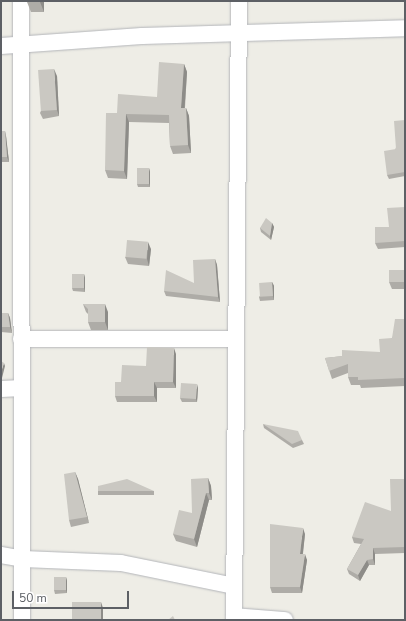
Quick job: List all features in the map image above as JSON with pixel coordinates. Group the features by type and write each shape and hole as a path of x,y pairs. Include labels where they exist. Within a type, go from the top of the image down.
{"street":[{"path":"21,1 22,620"},
{"path":"239,1 234,618 285,620"},
{"path":"1,46 239,33 405,28"},
{"path":"21,339 236,339"},
{"path":"1,389 22,388"},
{"path":"1,554 23,559 121,563 234,586"}],"building":[{"path":"40,1 40,2 27,2"},
{"path":"159,62 184,64 181,108 186,108 188,145 170,146 169,115 126,114 124,171 105,170 106,113 117,113 118,94 157,97"},
{"path":"54,69 57,110 41,111 38,70"},
{"path":"405,120 405,172 387,175 384,151 396,149 394,121"},
{"path":"1,131 5,131 7,157 1,157"},
{"path":"137,168 149,168 149,184 137,184"},
{"path":"405,207 405,241 375,243 375,227 389,227 387,208"},
{"path":"266,218 272,223 270,236 260,228"},
{"path":"127,240 148,242 146,259 126,257"},
{"path":"215,259 218,297 164,291 166,270 194,283 193,260"},
{"path":"389,270 405,270 405,282 389,282"},
{"path":"72,274 84,274 84,288 72,288"},
{"path":"272,282 273,296 260,297 259,283"},
{"path":"83,304 105,304 105,322 88,322 88,309"},
{"path":"1,313 8,313 10,327 1,327"},
{"path":"395,319 405,319 405,378 358,380 358,377 348,377 348,364 329,371 325,358 342,356 342,350 380,352 379,339 392,338"},
{"path":"147,347 174,348 173,382 154,382 154,396 115,396 115,382 121,382 122,365 146,366"},
{"path":"1,361 4,363 1,372"},
{"path":"181,383 197,384 196,399 180,398"},
{"path":"263,424 298,431 302,440 292,444"},
{"path":"75,472 87,517 69,520 64,474"},
{"path":"208,478 209,493 206,493 194,539 173,534 179,510 192,513 191,479"},
{"path":"127,479 154,491 98,491 98,486"},
{"path":"390,479 405,479 405,547 373,548 373,559 367,560 358,575 347,569 364,539 352,537 365,502 391,511"},
{"path":"270,524 303,528 300,554 305,554 300,587 270,587"},
{"path":"54,577 66,577 66,590 54,590"},
{"path":"72,602 101,602 101,620 72,620"},
{"path":"173,616 175,620 168,620"}]}
